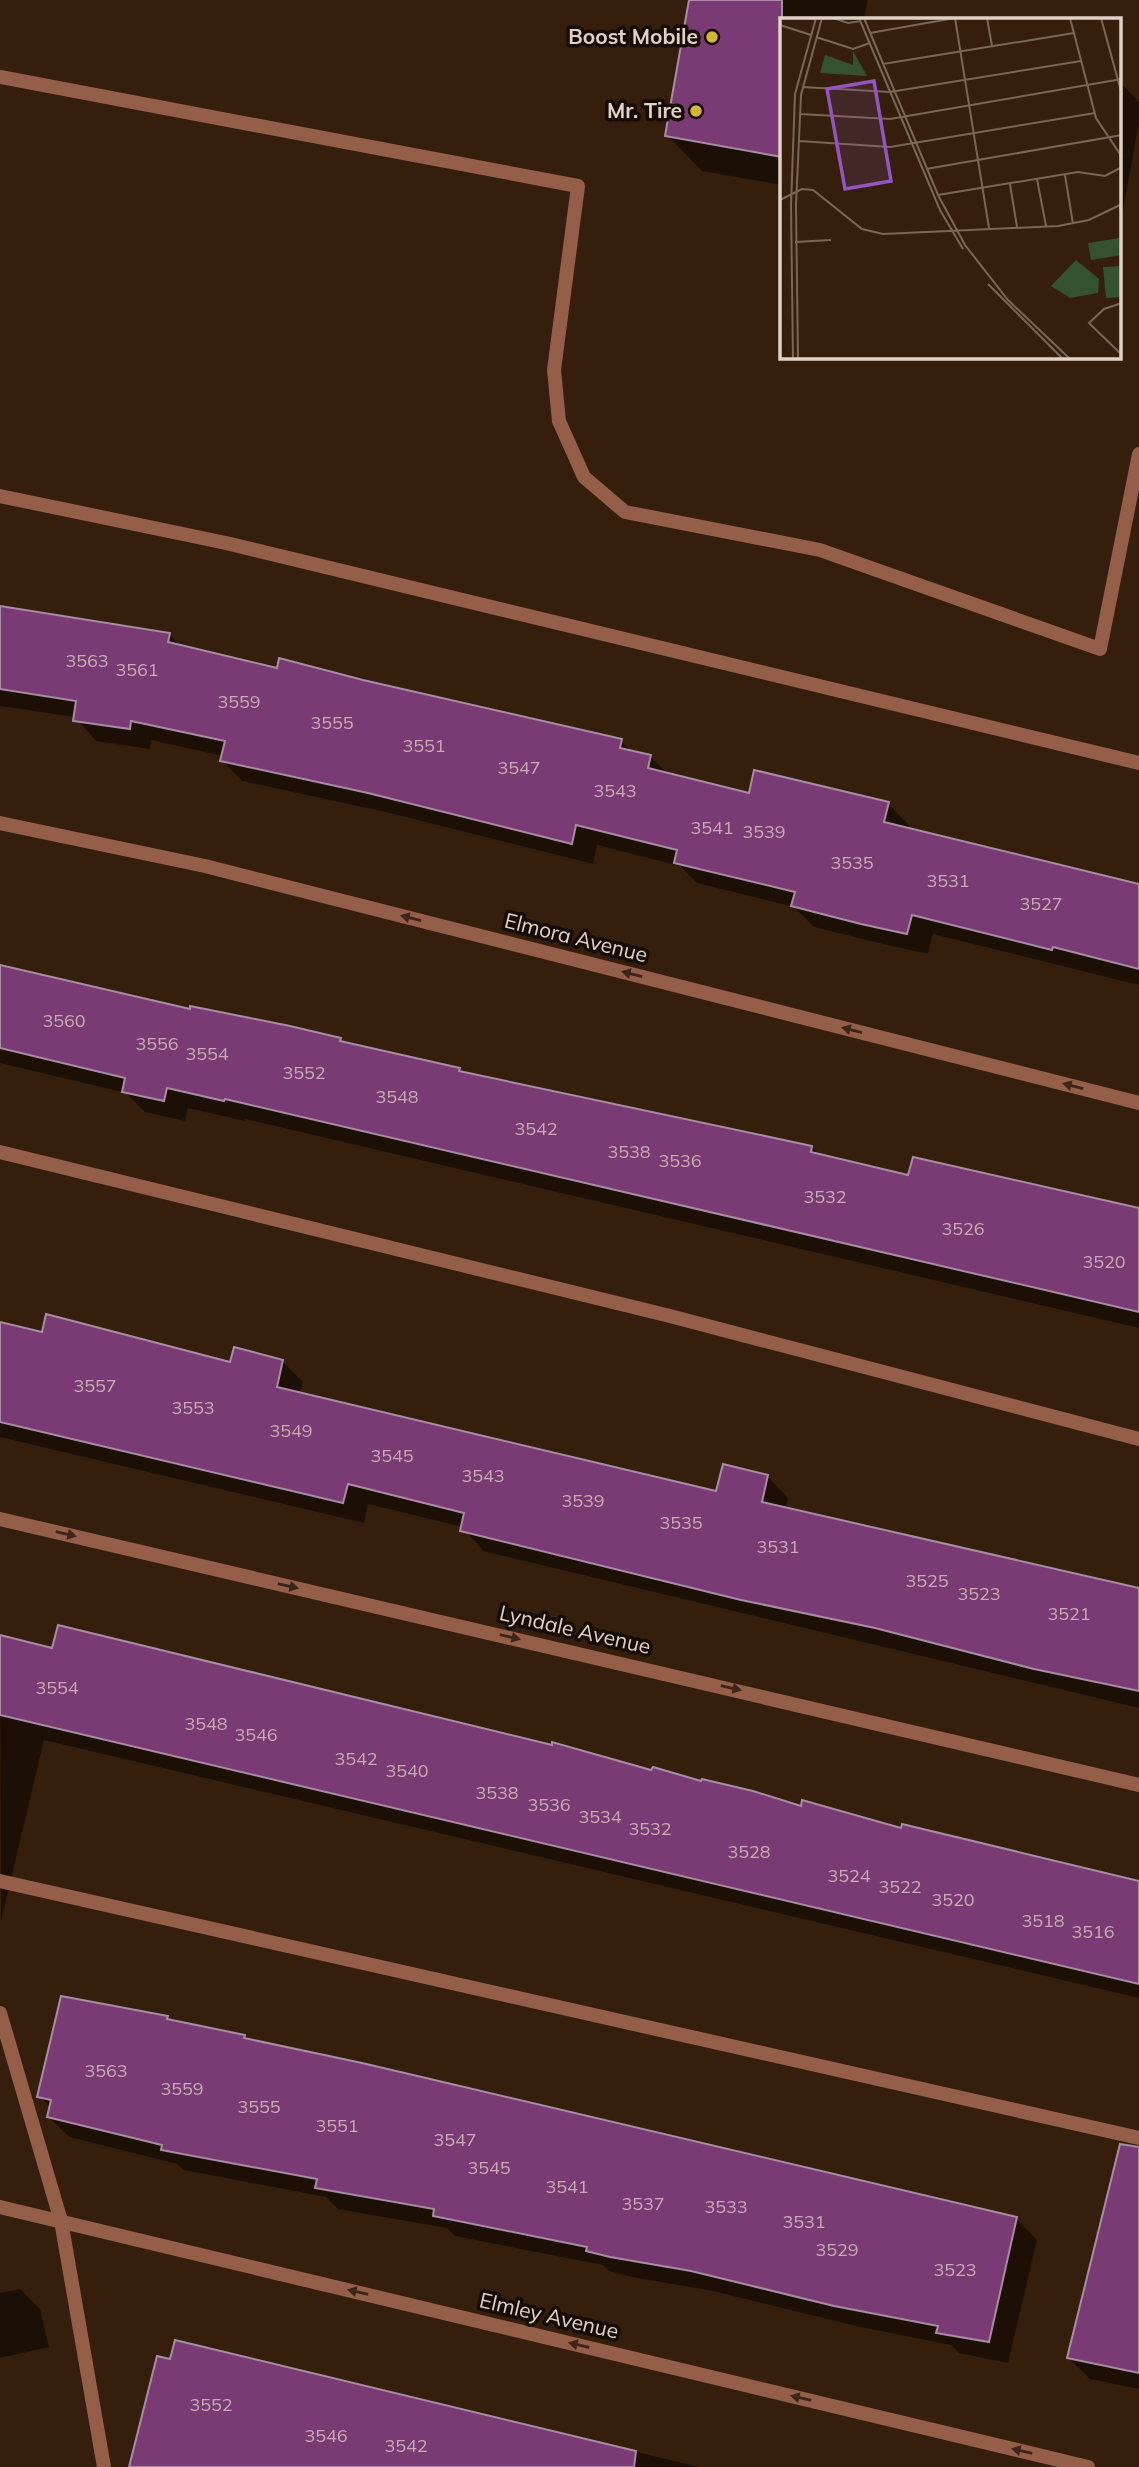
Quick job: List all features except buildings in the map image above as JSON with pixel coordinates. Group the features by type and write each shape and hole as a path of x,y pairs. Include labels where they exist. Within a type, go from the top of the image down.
{"street":[{"path":"0,78 578,186 554,370 559,421 584,477 625,512 820,550 1100,649 1139,454"},
{"path":"0,496 226,543 1139,762"},
{"name":"Elmora Avenue","path":"0,822 205,866 1139,1103"},
{"path":"0,1152 670,1316 1139,1438"},
{"name":"Lyndale Avenue","path":"0,1519 1139,1785"},
{"path":"0,1881 1139,2138"},
{"path":"0,2012 61,2221 104,2467"},
{"name":"Elmley Avenue","path":"0,2207 1088,2467"}],"place":[{"name":"Boost Mobile","path":"712,37"},
{"name":"Mr. Tire","path":"696,111"}]}
